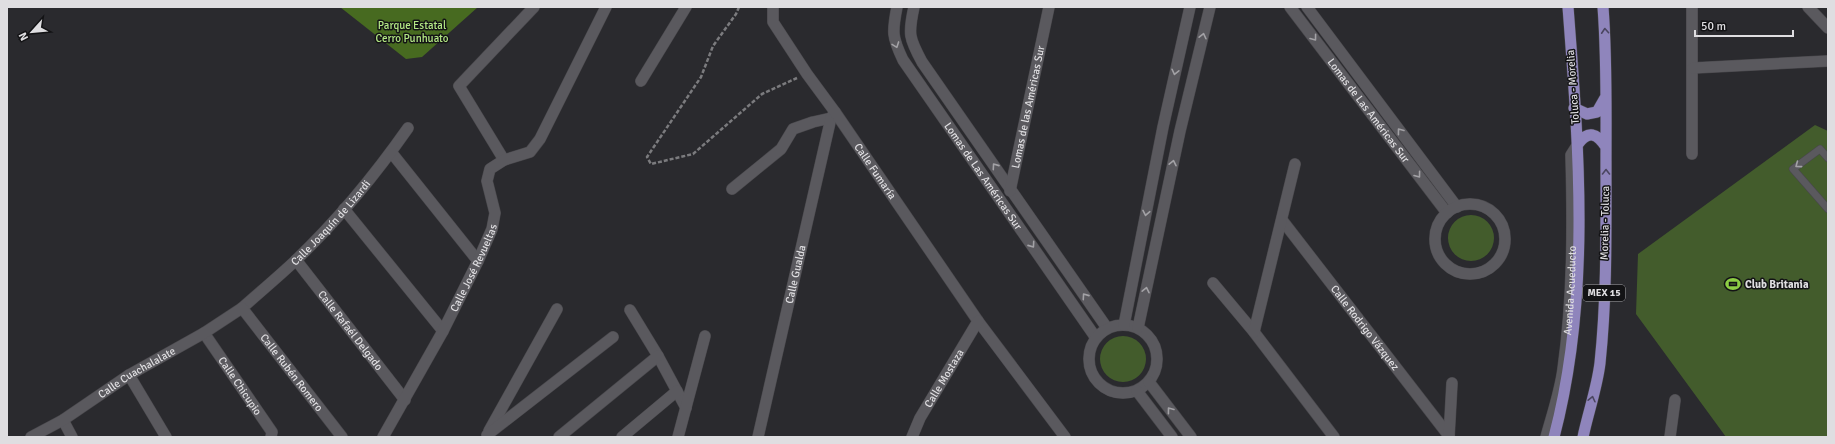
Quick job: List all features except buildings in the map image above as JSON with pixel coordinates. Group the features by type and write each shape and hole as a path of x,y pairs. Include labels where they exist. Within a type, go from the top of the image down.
{"main road":[{"name":"Toluca - Morelia","path":"1554,437 1569,366 1576,304 1579,168 1568,7"},
{"name":"Morelia - Toluca","path":"1583,437 1600,365 1606,238 1607,54 1603,7"},
{"path":"1574,108 1581,113 1587,114 1597,112 1602,106 1607,94"},
{"path":"1578,144 1587,135 1594,135 1600,138 1606,147"}],"street":[{"path":"504,160 459,86 534,7"},
{"name":"Calle José Revueltas","path":"383,437 443,331 478,261 492,229 494,213 487,181 490,169 504,160 530,152 540,139 606,7"},
{"path":"641,81 686,7"},
{"name":"Calle Fumaría","path":"773,7 773,22 833,115 978,321 1065,437"},
{"name":"Lomas de Las Américas Sur","path":"897,7 892,29 895,42 903,60 1096,338"},
{"name":"Lomas de Las Américas Sur","path":"914,7 909,29 912,43 922,62 1107,328"},
{"name":"Lomas de las Américas Sur","path":"1005,207 1011,188 1049,7"},
{"path":"1124,324 1163,127 1190,7"},
{"path":"1138,328 1180,131 1210,7"},
{"name":"Lomas de Las Américas Sur","path":"1290,7 1447,213"},
{"name":"Lomas de Las Américas Sur","path":"1307,7 1457,207"},
{"path":"1692,7 1692,154"},
{"path":"1808,7 1828,28"},
{"path":"1693,68 1828,61"},
{"path":"1342,76 1353,68"},
{"path":"732,189 781,149 793,129 833,115"},
{"name":"Calle Gualda","path":"758,437 833,115"},
{"path":"1163,127 1180,131"},
{"name":"Calle Joaquín de Lizardi","path":"242,308 296,260 344,209 391,152 408,128"},
{"name":"Avenida Acueducto","path":"1546,437 1563,370 1568,325 1572,263 1571,155 1578,144"},
{"path":"391,152 478,261"},
{"path":"1254,332 1282,220 1294,164"},
{"path":"1469,204 1481,205 1491,211 1500,220 1504,231 1505,243 1502,255 1494,264 1484,271 1472,274 1460,272 1450,267 1441,258 1437,246 1436,234 1439,223 1447,213 1457,207 1469,204"},
{"path":"344,209 443,331"},
{"name":"Calle Rodrigo Vázquez","path":"1282,220 1449,436"},
{"name":"Calle Rafaél Delgado","path":"296,260 405,400"},
{"path":"1213,283 1254,332 1334,437"},
{"name":"Calle Cuachalalate","path":"31,437 63,420 129,375 204,333 242,308"},
{"name":"Calle Rubén Romero","path":"242,308 342,437"},
{"path":"486,436 557,309"},
{"path":"630,310 658,356 686,408"},
{"name":"Calle Mostaza","path":"912,437 920,418 978,321"},
{"path":"1124,324 1138,328 1147,334 1153,342 1157,352 1158,363 1155,373 1149,382 1137,391 1122,394 1108,390 1093,376 1089,356 1091,346 1096,338 1107,328 1124,324"},
{"name":"Calle Chicupio","path":"204,333 273,435"},
{"path":"678,437 705,336"},
{"path":"486,436 613,337"},
{"path":"559,437 658,356"},
{"path":"129,375 166,437"},
{"path":"1149,382 1191,437"},
{"path":"1449,436 1452,383"},
{"path":"622,437 677,391"},
{"path":"1137,391 1172,437"},
{"path":"1670,437 1675,400"},
{"path":"63,420 72,437"}],"lane":[{"path":"1828,158 1820,149 1793,169 1828,209"}],"path":[{"path":"739,7 736,14 713,46 701,77 647,157 651,164 693,154 762,94 807,74"}],"green space":[{"name":"Parque Estatal Cerro Punhuato","path":"340,7 478,7 422,57 406,59"},
{"name":"Club Britania","path":"1815,125 1828,131 1828,437 1726,437 1636,314 1638,254"},
{"path":"1476,215 1488,221 1493,229 1493,247 1488,255 1480,260 1466,261 1454,255 1449,247 1448,233 1454,221 1462,216"},
{"path":"1128,336 1140,342 1145,350 1145,368 1140,376 1132,381 1118,382 1106,376 1101,368 1100,354 1106,342 1114,337"}],"place":[{"name":"Club Britania","path":"1733,284"}]}
